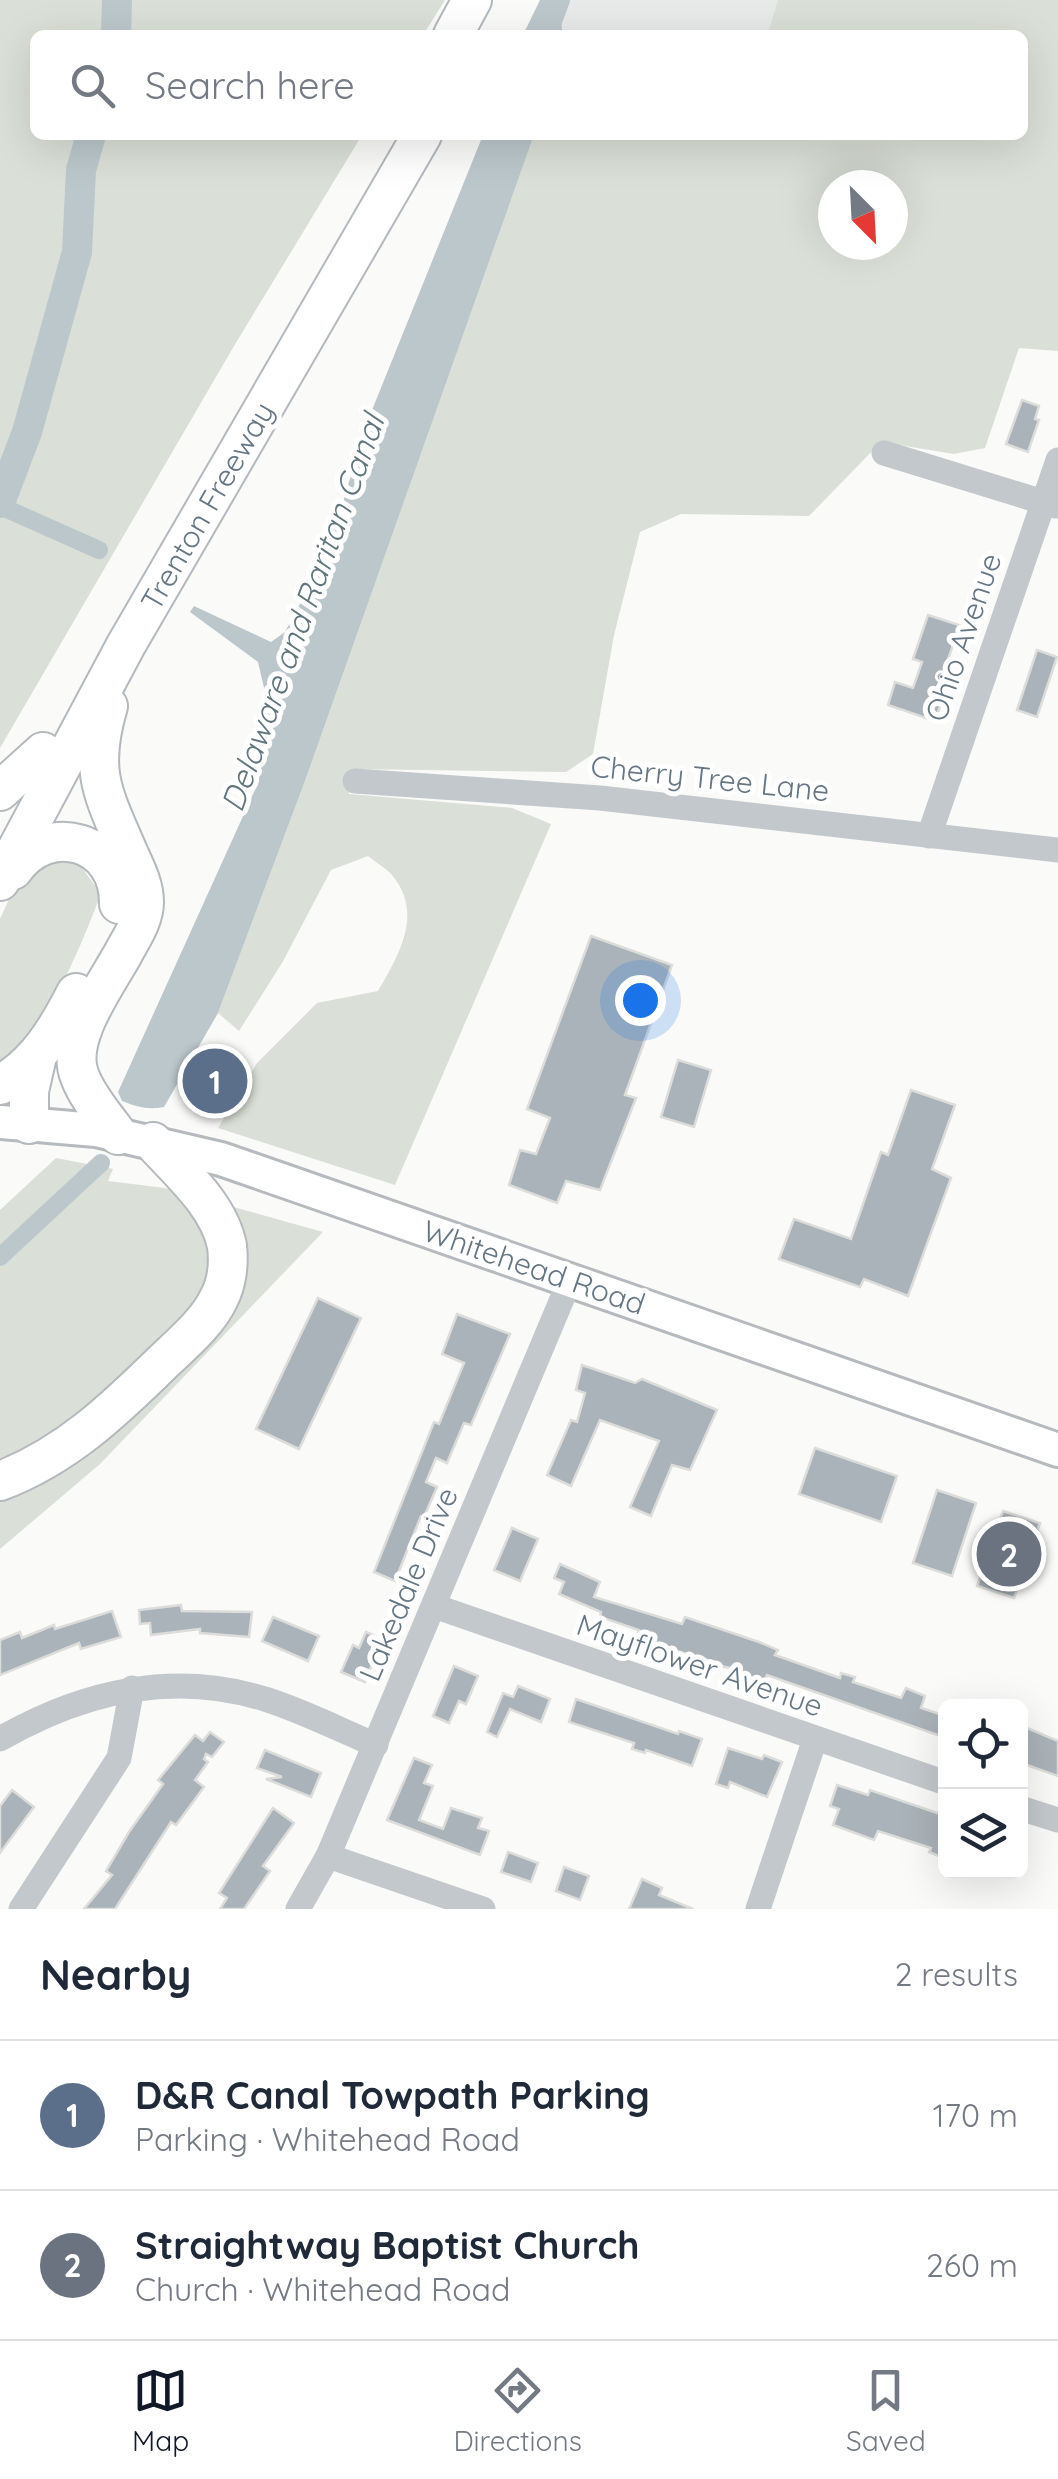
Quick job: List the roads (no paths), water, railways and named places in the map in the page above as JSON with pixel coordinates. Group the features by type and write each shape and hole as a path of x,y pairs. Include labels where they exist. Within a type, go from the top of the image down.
{"highway":[{"path":"456,30 472,0"},
{"path":"483,30 498,0"},
{"name":"Trenton Freeway","path":"0,826 116,630 250,386 393,140"},
{"name":"Trenton Freeway","path":"0,885 126,645 419,140"},
{"path":"0,1481 34,1468 99,1424 186,1340 218,1302 228,1264 221,1226 195,1188 121,1131 78,1075 77,1044 135,931 144,902 138,876 98,773 97,750 126,645"},
{"path":"0,791 43,752"},
{"path":"0,885 32,849 64,841 95,851 114,874 119,889 114,923 58,1028 37,1056 0,1085"},
{"path":"15,1123 29,1091 37,1056"}],"main road":[{"name":"Whitehead Road","path":"15,1123 121,1131 221,1159 1058,1450"}],"street":[{"path":"884,453 1051,504"},
{"name":"Ohio Avenue","path":"929,836 1051,504 1058,460"},
{"name":"Cherry Tree Lane","path":"355,781 600,798 1058,850"},
{"name":"Lakedale Drive","path":"298,1909 328,1856 376,1745 570,1280"},
{"name":"Mayflower Avenue","path":"434,1606 938,1780"},
{"path":"0,1738 78,1701 132,1688 193,1686 269,1700 376,1745"},
{"path":"21,1909 119,1758 132,1688"},
{"path":"758,1909 816,1740"},
{"path":"1028,1811 1058,1820"},
{"path":"328,1856 483,1909"}],"water":[{"path":"540,0 558,0 562,30 525,30"},
{"path":"481,140 532,140 305,781 218,1013 164,1107 127,1103 118,1092 259,781 261,740 257,737 265,692 258,662 190,612 194,606 271,642 285,632 308,589 312,590 330,546 366,425"}],"waterway":[{"path":"116,30 117,0"},
{"name":"Delaware and Raritan Canal","path":"550,30 561,0"},
{"path":"0,503 27,432 77,252 81,170 90,140"},
{"path":"0,506 99,550"},
{"name":"Delaware and Raritan Canal","path":"0,1257 101,1163"}],"place":[{"name":"D&R Canal Towpath Parking","path":"215,1081"},
{"name":"Straightway Baptist Church","path":"1009,1554"}]}
